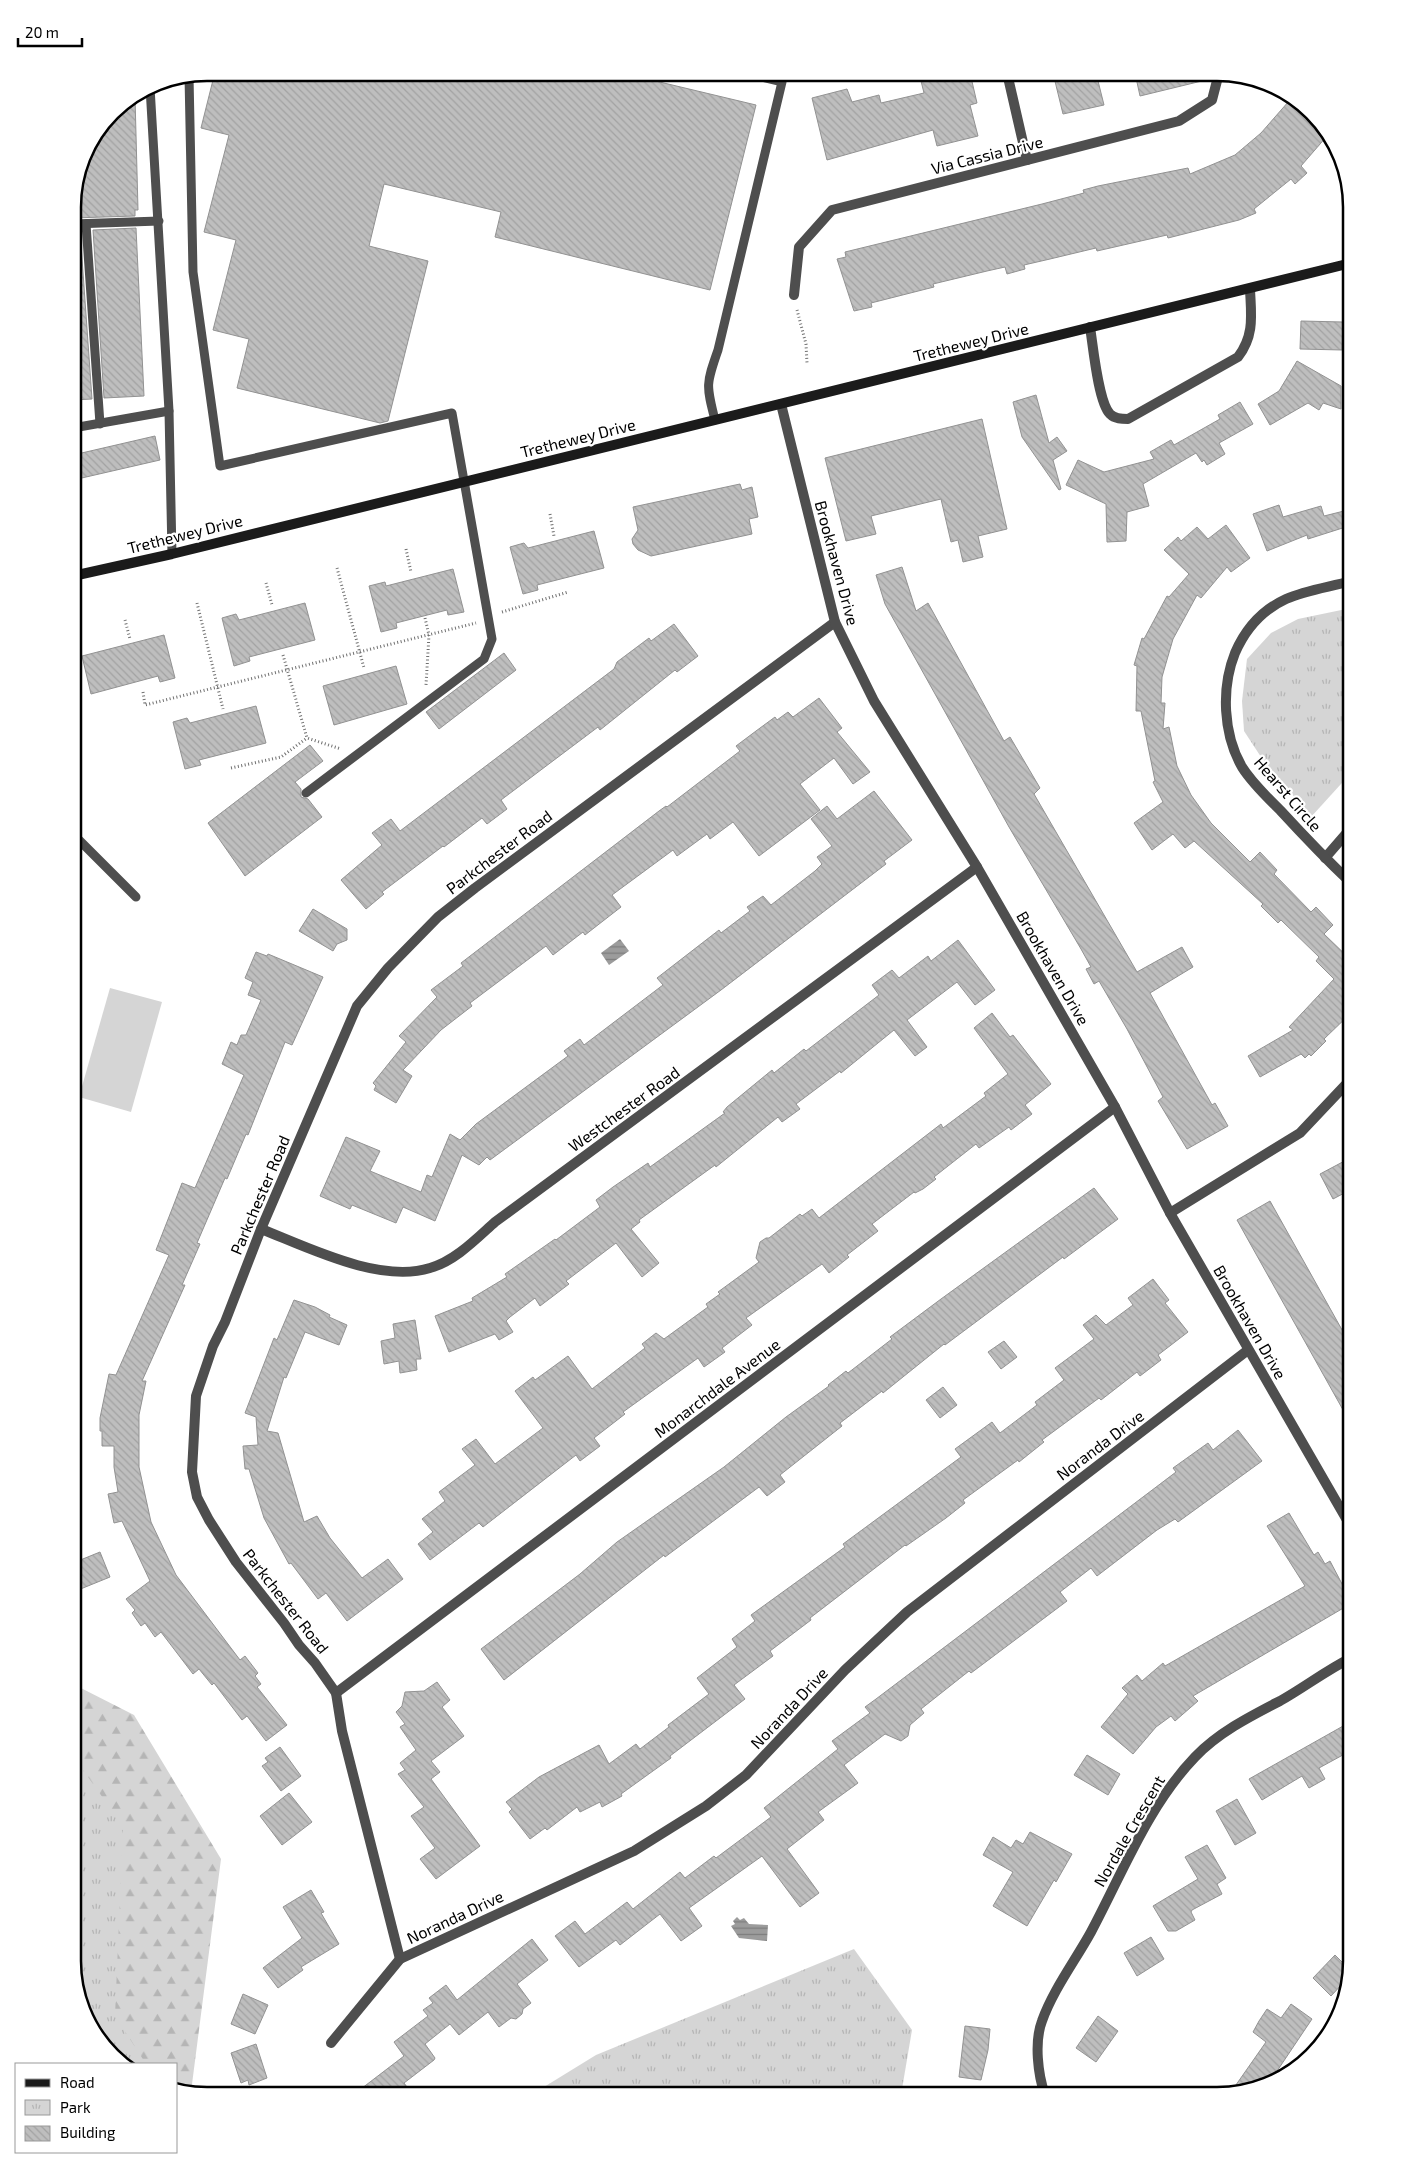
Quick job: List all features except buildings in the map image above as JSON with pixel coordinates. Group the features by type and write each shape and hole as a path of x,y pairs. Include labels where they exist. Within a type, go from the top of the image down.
{"main road":[{"name":"Trethewey Drive","path":"82,574 172,554 1090,326 1343,266"}],"street":[{"path":"1009,82 1027,160"},
{"name":"Via Cassia Drive","path":"794,295 799,247 832,210 1179,121 1212,100 1217,82"},
{"path":"1090,326 1099,385 1105,405 1110,414 1117,418 1128,419 1238,356 1246,347 1252,328 1250,289"},
{"name":"Brookhaven Drive","path":"780,404 835,622 874,700 977,867 1115,1107 1170,1212 1248,1350 1343,1512"},
{"name":"Hearst Circle","path":"1343,583 1286,599 1268,610 1250,626 1229,667 1226,693 1226,715 1232,744 1242,767 1262,792 1343,875"},
{"name":"Parkchester Road","path":"400,1959 342,1732 336,1693 218,1535 197,1497 192,1472 196,1396 213,1346 225,1322 261,1229 357,1006 388,968 438,917 475,888 835,622"},
{"name":"Hearst Circle","path":"1325,858 1343,838"},
{"name":"Westchester Road","path":"261,1229 343,1261 365,1267 411,1272 430,1268 453,1257 495,1222 977,867"},
{"path":"1170,1212 1300,1133 1343,1088"},
{"name":"Monarchdale Avenue","path":"336,1693 1115,1107"},
{"name":"Noranda Drive","path":"331,2043 400,1959 634,1851 706,1806 746,1775 845,1670 906,1612 1248,1350"},
{"name":"Nordale Crescent","path":"1043,2087 1038,2074 1041,2023 1091,1931 1112,1886 1163,1798 1185,1769 1214,1740 1258,1711 1282,1700 1323,1672 1343,1662"}],"lane":[{"path":"189,82 193,272 220,466 452,413 489,620 492,639 484,659 306,793"},
{"path":"716,420 707,389 708,380 718,350 782,82 780,82"},
{"path":"151,95 169,411 172,554"},
{"path":"82,224 159,221"},
{"path":"86,224 100,424"},
{"path":"82,427 169,411"},
{"path":"82,843 136,897"}],"path":[{"path":"794,295 806,344 807,363"},
{"path":"550,514 554,536"},
{"path":"406,549 411,572"},
{"path":"337,568 364,668"},
{"path":"266,583 272,605"},
{"path":"143,692 145,705 489,620 506,609 568,592"},
{"path":"197,604 223,709"},
{"path":"425,618 429,635 426,704"},
{"path":"125,620 130,639"},
{"path":"283,656 307,738"},
{"path":"307,738 358,754"},
{"path":"230,768 281,757 307,738"}],"green space":[{"path":"1343,610 1343,782 1311,817 1261,757 1244,731 1242,701 1247,659 1271,633 1298,619"},
{"path":"110,988 162,1002 131,1112 81,1098 81,1088"},
{"path":"81,1688 134,1715 221,1859 192,2085 183,2084 178,2083 178,2063 134,2063 118,2050 98,2024 86,1993 81,1961"},
{"path":"81,1767 123,1826 115,2016 145,2063 134,2063 118,2050 107,2037 91,2009 82,1977"},
{"path":"854,1949 912,2030 902,2087 545,2086 596,2055"}],"shaded area":[{"path":"620,939 629,951 609,965 601,953"},
{"path":"737,1917 740,1920 744,1918 749,1924 768,1925 767,1941 739,1938 731,1926 735,1924 733,1921"}]}
